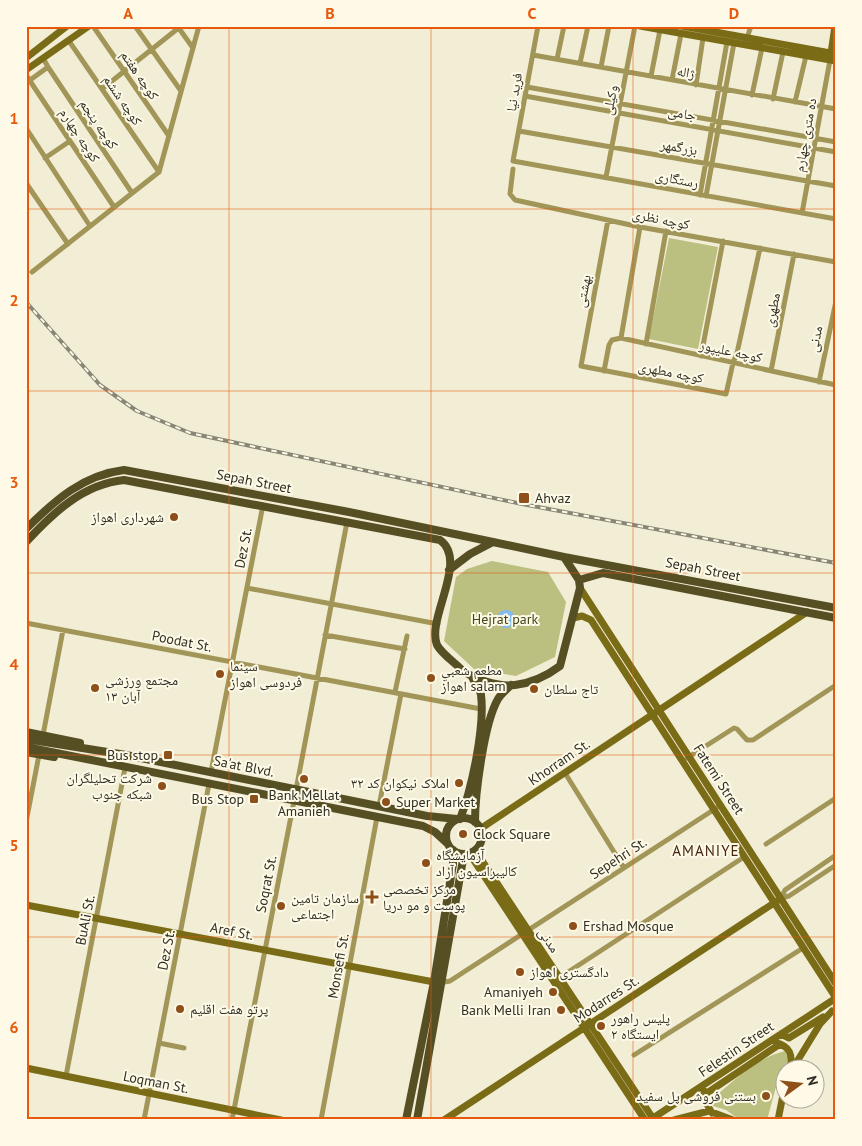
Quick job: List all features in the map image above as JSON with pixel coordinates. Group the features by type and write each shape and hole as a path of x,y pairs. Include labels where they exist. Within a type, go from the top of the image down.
{"main road":[{"name":"Sepah Street","path":"26,528 65,493 85,480 106,472 124,470 349,512 493,542"},
{"name":"Sepah Street","path":"26,542 71,500 89,488 108,481 140,481 440,540 447,545 450,552 450,570"},
{"path":"347,522 349,512"},
{"path":"417,1120 438,983 453,864 453,850 447,842 449,826 458,819 467,800 482,718 480,693 472,677 440,650 436,636 450,570 470,554 493,542 564,557 580,584 560,666 540,677 511,685 472,677"},
{"name":"Sepah Street","path":"564,557 836,608"},
{"name":"Sepah Street","path":"580,584 603,573 836,618"},
{"path":"475,822 475,802 490,719 498,698 511,685"},
{"path":"26,732 126,755"},
{"name":"Sa'at Blvd.","path":"26,739 126,755 379,806 458,819"},
{"name":"Sa'at Blvd.","path":"26,746 125,768 423,826 435,832 447,842"},
{"path":"26,752 125,768"},
{"path":"406,1120 469,852 481,841 480,829 475,822 466,818 458,819"},
{"path":"453,850 469,852"}],"street":[{"path":"26,58 67,26"},
{"path":"26,70 89,26"},
{"name":"کوچه هفتم","path":"93,26 169,136"},
{"path":"135,26 181,91"},
{"path":"32,272 159,172 199,26"},
{"name":"فرید نیا","path":"513,161 538,26"},
{"path":"557,59 564,26"},
{"path":"580,63 588,26"},
{"path":"601,67 609,26"},
{"name":"وکیلی","path":"606,177 635,26"},
{"path":"640,26 660,30 682,30 693,27 833,57"},
{"path":"747,38 751,26"},
{"path":"833,57 835,26"},
{"path":"102,89 179,27 193,48"},
{"path":"651,76 660,30"},
{"path":"682,30 703,38 806,56 833,57"},
{"path":"672,80 682,30"},
{"path":"696,85 703,38"},
{"name":"کوچه ششم","path":"69,41 159,172"},
{"path":"703,195 713,120 730,42"},
{"path":"703,195 712,164 720,121 730,42"},
{"path":"752,95 762,48"},
{"path":"773,99 783,52"},
{"name":"ژاله","path":"533,55 627,71 719,90 836,109"},
{"path":"795,102 806,56"},
{"name":"ده متری چهارم","path":"802,213 833,57"},
{"name":"کوچه پنجم","path":"44,58 48,67 132,193"},
{"path":"28,80 48,67"},
{"name":"کوچه چهارم","path":"28,80 114,208"},
{"path":"527,87 836,142"},
{"name":"جامی","path":"525,96 836,152"},
{"path":"26,128 90,226"},
{"name":"بزرگمهر","path":"519,131 836,186"},
{"path":"46,158 70,141"},
{"name":"رستگاری","path":"513,161 836,219"},
{"name":"کوچه نظری","path":"513,169 510,194 515,200 640,227 836,262"},
{"path":"26,183 68,244"},
{"name":"بهشتی","path":"581,366 608,220"},
{"path":"604,371 609,345 612,340 621,338 640,227"},
{"path":"646,344 666,231"},
{"path":"700,356 723,241"},
{"path":"733,363 737,353 760,248"},
{"name":"مطهری","path":"771,371 794,254"},
{"name":"مدنی","path":"819,382 836,301"},
{"name":"کوچه علیپور","path":"621,338 836,385"},
{"name":"کوچه مطهری","path":"581,366 726,394 733,363"},
{"name":"Dez St.","path":"210,772 263,505"},
{"path":"296,790 347,522"},
{"name":"Fatemi Street","path":"580,584 721,805 778,900 804,948 836,998"},
{"path":"247,588 438,624"},
{"path":"659,710 807,612"},
{"name":"Fatemi Street","path":"573,618 582,616 591,620 744,857 778,900 836,984"},
{"name":"Poodat St.","path":"26,624 481,709"},
{"path":"43,735 63,630"},
{"path":"326,635 405,649"},
{"path":"379,806 407,636"},
{"path":"682,761 734,728 746,740 754,740 836,685"},
{"name":"Khorram St.","path":"480,829 659,710"},
{"path":"26,822 39,755"},
{"name":"BuAli St.","path":"66,1076 125,768"},
{"path":"565,773 624,868"},
{"name":"Dez St.","path":"144,1120 209,784"},
{"path":"766,844 836,798"},
{"name":"Soqrat St.","path":"232,1120 294,801"},
{"name":"Sepehri St.","path":"438,983 450,981 721,805"},
{"name":"Monsefi St.","path":"321,1120 377,817"},
{"name":"مدنی","path":"469,852 650,1119"},
{"name":"Modarres St.","path":"778,900 784,890 836,855"},
{"path":"560,978 744,857"},
{"name":"Modarres St.","path":"444,1120 778,900 788,896 836,865"},
{"name":"Aref St.","path":"26,905 438,983"},
{"name":"مدنی","path":"525,932 560,978 587,1026"},
{"path":"634,1055 804,948"},
{"name":"Felestin Street","path":"650,1119 836,998"},
{"path":"798,1058 820,1024 834,1009"},
{"name":"Felestin Street","path":"780,1034 789,1038 834,1009"},
{"path":"159,1043 184,1048"},
{"path":"766,1043 780,1044 787,1047 791,1058"},
{"path":"704,1095 780,1044"},
{"name":"Loqman St.","path":"26,1068 281,1120"},
{"path":"705,1085 704,1095 710,1111 723,1120"},
{"path":"674,1120 710,1111 733,1120"}],"green space":[{"path":"669,238 718,247 698,349 649,339"},
{"name":"Hejrat park","path":"492,561 548,572 566,602 555,657 516,676 474,669 444,641 456,577 467,569"},
{"path":"785,1051 788,1057 774,1058 774,1094 767,1120 740,1120 726,1110 713,1106 710,1101 754,1065 774,1054"}],"water":[{"path":"502,610 510,610 515,615 513,626 502,628 497,623 497,615"}],"railway":[{"path":"26,302 100,385 137,411 190,433 522,504 836,563"}],"place":[{"name":"Ahvaz","path":"524,498"},
{"name":"شهرداری اهواز","path":"174,517"},
{"name":"سینما فردوسی اهواز","path":"220,674"},
{"name":"مطعم شعبي اهواز salam","path":"431,678"},
{"name":"مجتمع ورزشی ۱۳ آبان","path":"95,688"},
{"name":"تاج سلطان","path":"534,689"},
{"name":"Bus stop","path":"168,755"},
{"name":"Bank Mellat Amanieh","path":"304,779"},
{"name":"املاک نیکوان کد ۳۲","path":"459,783"},
{"name":"شرکت تحلیلگران شبکه جنوب","path":"162,786"},
{"name":"Bus Stop","path":"254,799"},
{"name":"Super Market","path":"386,802"},
{"name":"Clock Square","path":"463,834"},
{"name":"آزمایشگاه کالیبراسیون آراد","path":"426,863"},
{"name":"مرکز تخصصی پوست و مو دریا","path":"372,897"},
{"name":"سازمان تامین اجتماعی","path":"281,906"},
{"name":"Ershad Mosque","path":"573,926"},
{"name":"دادگستری اهواز","path":"520,972"},
{"name":"Amaniyeh","path":"553,992"},
{"name":"پرتو هفت اقلیم","path":"180,1009"},
{"name":"Bank Melli Iran","path":"561,1010"},
{"name":"پلیس راهور ایستگاه ۲","path":"601,1026"},
{"name":"بستنی فروشی پل سفید","path":"766,1096"}],"district":[{"name":"AMANIYE","path":"706,851"}]}
